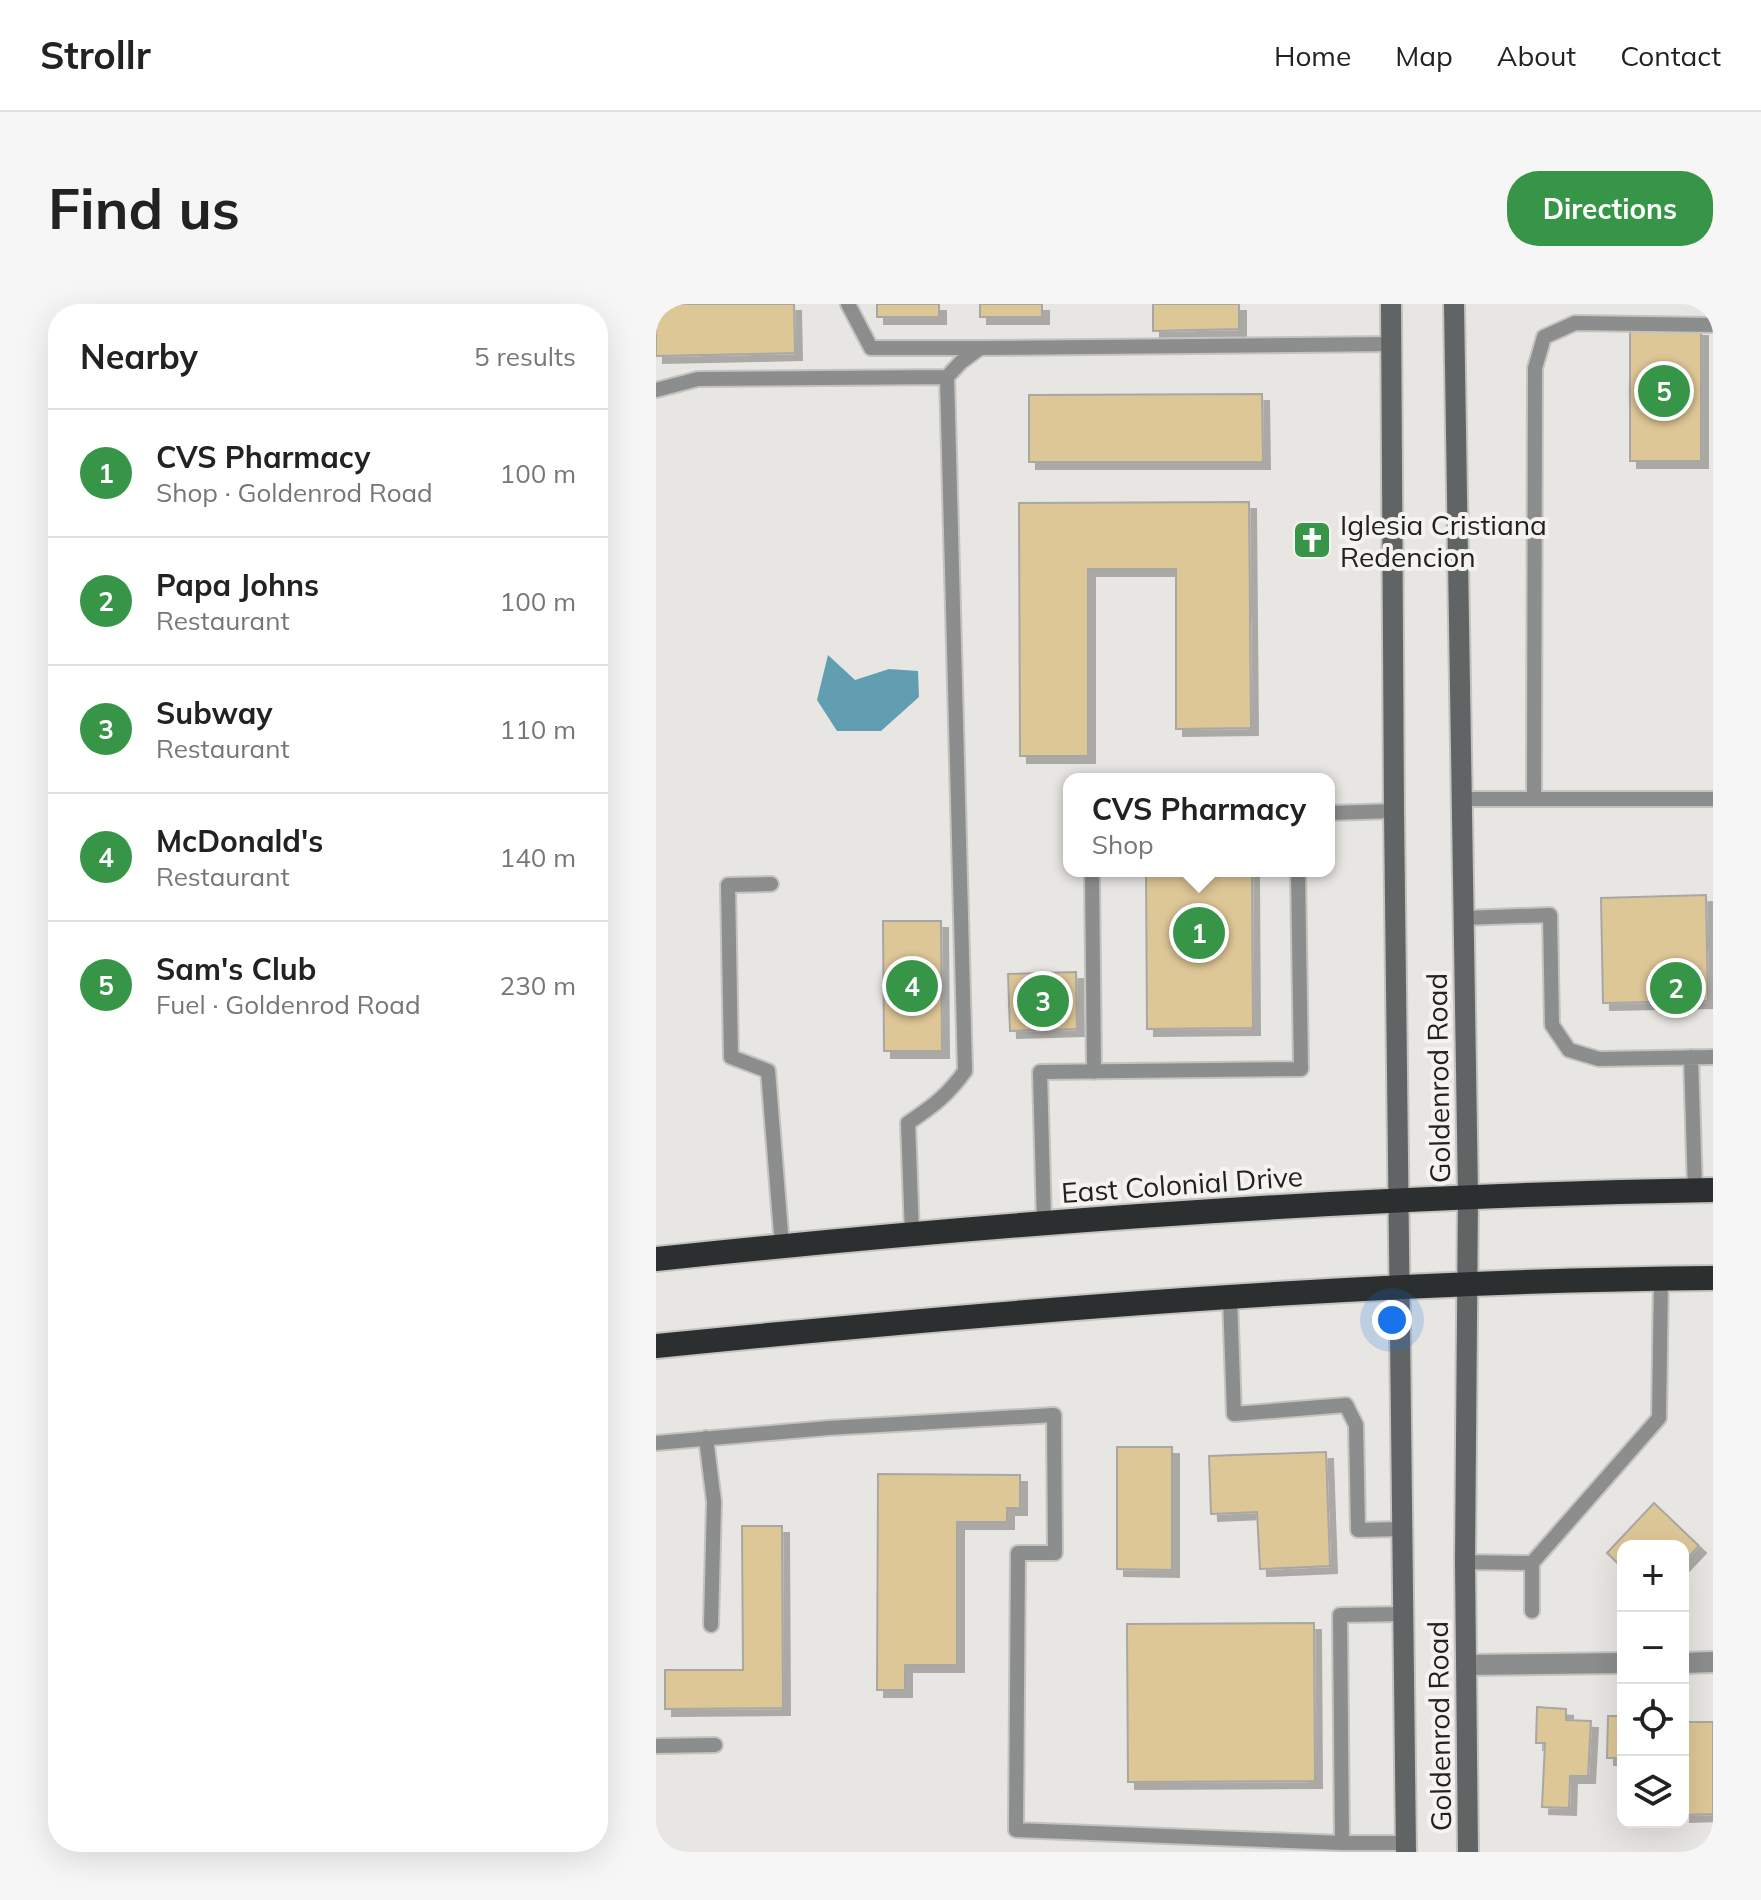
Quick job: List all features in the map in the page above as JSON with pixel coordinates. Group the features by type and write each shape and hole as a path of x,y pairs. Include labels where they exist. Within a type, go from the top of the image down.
{"highway":[{"name":"East Colonial Drive","path":"656,1259 1044,1223 1468,1196 1704,1190"},
{"path":"656,1346 892,1323 1399,1286 1713,1278"}],"main road":[{"name":"Goldenrod Road","path":"1391,304 1406,1848"},
{"name":"Goldenrod Road","path":"1454,304 1468,1196 1465,1562 1468,1852"}],"street":[{"path":"1689,1663 1713,1662"},
{"path":"1466,1665 1617,1663"}],"lane":[{"path":"848,304 871,348 1391,344"},
{"path":"1534,799 1535,368 1544,337 1575,323 1713,325"},
{"path":"912,1234 908,1123 937,1104 965,1071 947,377 980,348"},
{"path":"656,390 698,379 947,377"},
{"path":"1462,799 1713,799"},
{"path":"1335,813 1394,811"},
{"path":"1092,877 1094,1072"},
{"path":"1044,1223 1040,1072 1301,1069 1298,877"},
{"path":"771,884 728,885 731,1057 768,1071 782,1246"},
{"path":"1464,918 1550,915 1552,1025 1569,1050 1599,1059 1713,1057"},
{"path":"1691,1057 1704,1190"},
{"path":"1532,1611 1532,1563 1659,1418 1661,1278"},
{"path":"1230,1297 1234,1414 1346,1405 1356,1425 1358,1530 1402,1529"},
{"path":"656,1443 828,1428 1054,1415 1055,1553 1018,1553 1016,1830 1406,1848"},
{"path":"706,1438 714,1502 711,1625"},
{"path":"1465,1562 1532,1563"},
{"path":"1342,1843 1340,1615 1403,1614"},
{"path":"656,1746 715,1745"}],"water":[{"path":"828,655 855,680 889,669 918,671 919,697 881,731 837,731 817,700"}],"building":[{"path":"656,304 794,304 795,353 656,356"},
{"path":"877,304 939,304 939,317 877,317"},
{"path":"980,304 1042,304 1042,317 980,317"},
{"path":"1153,304 1239,304 1239,329 1153,331"},
{"path":"1630,329 1701,329 1701,461 1630,461"},
{"path":"1262,394 1263,462 1029,462 1029,395"},
{"path":"1249,502 1251,728 1176,729 1176,569 1088,569 1088,756 1020,756 1019,503"},
{"path":"1146,877 1252,877 1253,1028 1147,1029"},
{"path":"1706,895 1708,1001 1603,1003 1601,898"},
{"path":"883,921 941,921 942,1051 884,1051"},
{"path":"1076,972 1077,1029 1010,1031 1008,974"},
{"path":"1117,1447 1172,1447 1172,1570 1117,1569"},
{"path":"1326,1452 1330,1566 1260,1569 1257,1512 1211,1514 1209,1456"},
{"path":"878,1474 1020,1475 1020,1508 1007,1508 1007,1522 957,1522 957,1665 905,1665 905,1690 877,1690"},
{"path":"1654,1503 1699,1546 1689,1557 1689,1540 1619,1540"},
{"path":"742,1526 782,1526 783,1708 665,1709 665,1670 743,1670"},
{"path":"1617,1542 1617,1562 1607,1553"},
{"path":"1314,1623 1315,1781 1128,1782 1127,1624"},
{"path":"1537,1707 1566,1709 1566,1720 1591,1721 1588,1776 1570,1776 1569,1808 1542,1807 1545,1743 1536,1743"},
{"path":"1608,1716 1617,1716 1617,1758 1607,1758"},
{"path":"1689,1722 1713,1722 1713,1814 1689,1815"}],"place":[{"name":"Sam's Club","path":"1664,391"},
{"name":"Iglesia Cristiana Redencion","path":"1312,540"},
{"name":"CVS Pharmacy","path":"1199,933"},
{"name":"McDonald's","path":"912,986"},
{"name":"Papa Johns","path":"1676,988"},
{"name":"Subway","path":"1043,1001"}]}
